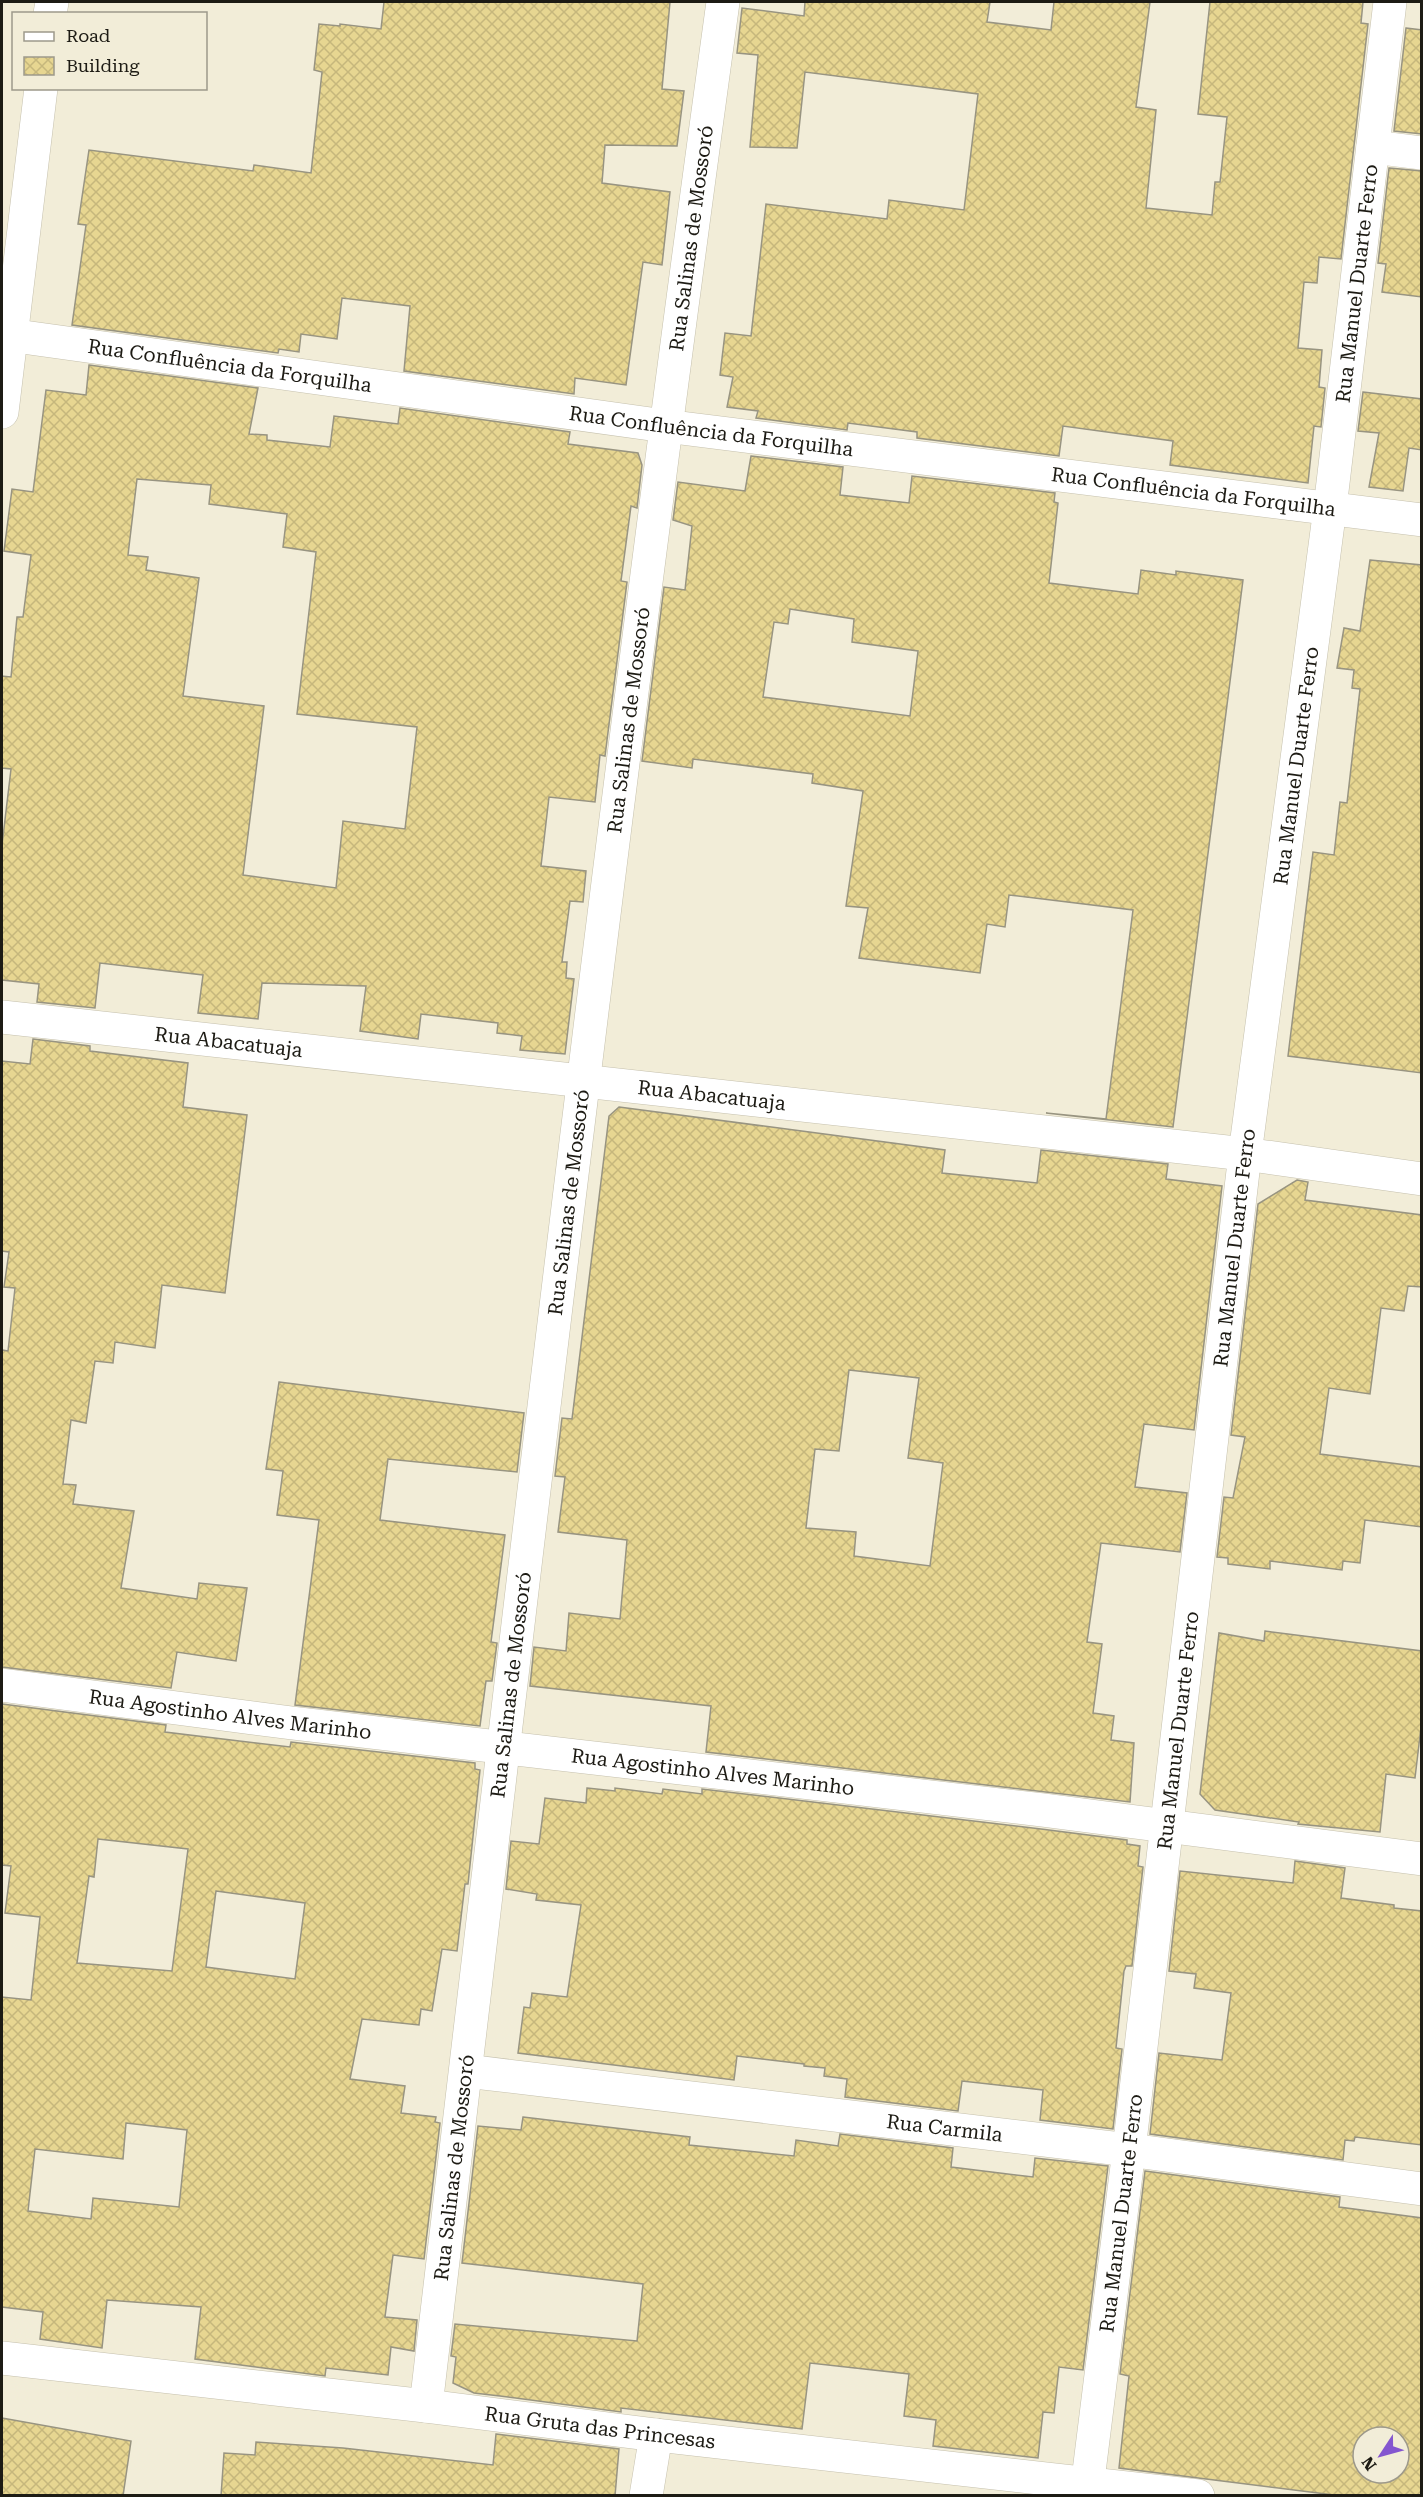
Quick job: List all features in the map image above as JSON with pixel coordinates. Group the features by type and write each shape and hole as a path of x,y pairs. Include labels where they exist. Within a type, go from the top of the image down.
{"street":[{"name":"Rua Salinas de Mossoró","path":"426,2406 665,426 723,2"},
{"name":"Rua Manuel Duarte Ferro","path":"1087,2489 1129,2150 1245,1154 1330,508 1390,2"},
{"path":"2,412 7,334 41,90"},
{"path":"1374,147 1422,153"},
{"name":"Rua Confluência da Forquilha","path":"7,334 665,426 1422,520"},
{"name":"Rua Abacatuaja","path":"2,1017 584,1083 1245,1154 1422,1179"},
{"name":"Rua Agostinho Alves Marinho","path":"2,1685 292,1723 505,1746 1422,1859"},
{"name":"Rua Carmila","path":"466,2071 1129,2150 1422,2189"},
{"name":"Rua Gruta das Princesas","path":"2,2358 426,2406 1087,2489 1198,2496"},
{"path":"646,2496 656,2435"}],"building":[{"path":"384,2 670,2 662,89 684,91 677,146 605,145 602,183 670,192 662,265 643,262 626,385 575,378 574,394 404,371 410,306 342,298 337,339 301,334 299,352 279,349 278,353 72,325 86,225 78,224 89,150 253,171 254,165 311,173 322,72 314,70 319,24 381,29"},
{"path":"805,2 990,2 987,22 1051,30 1054,2 1150,2 1136,107 1156,110 1146,208 1212,215 1215,182 1220,182 1227,117 1198,114 1210,2 1363,2 1361,23 1368,24 1341,259 1319,257 1317,283 1304,282 1298,348 1322,350 1319,387 1325,388 1321,427 1314,426 1308,483 1170,465 1173,441 1063,426 1059,456 917,438 917,432 848,423 847,430 756,418 758,411 727,407 733,377 720,375 725,333 751,336 766,204 887,219 889,200 964,210 978,94 805,72 797,148 750,147 758,55 737,53 742,8 804,16"},
{"path":"1406,28 1422,30 1422,134 1394,131"},
{"path":"1389,168 1422,171 1422,297 1382,292 1386,264 1378,263"},
{"path":"89,365 258,388 249,434 267,435 267,440 330,447 334,416 398,424 400,408 570,432 568,444 638,453 642,465 637,508 631,506 621,581 627,582 605,756 600,755 595,802 549,797 541,866 586,871 583,902 570,901 562,962 567,962 566,978 574,979 565,1054 520,1050 522,1036 497,1033 498,1023 421,1014 418,1039 360,1031 366,986 262,983 258,1019 198,1013 203,975 100,963 95,1008 37,1002 39,984 2,980 2,845 11,769 2,768 2,676 11,677 17,617 23,617 31,555 4,551 12,489 33,492 46,390 86,395","holes":["137,479 211,485 209,504 287,514 283,547 316,552 297,714 417,727 405,829 343,821 336,888 243,875 264,706 183,696 199,578 146,570 148,557 128,555"]},
{"path":"1363,392 1422,399 1422,450 1409,448 1403,491 1369,487 1379,433 1358,431"},
{"path":"751,456 843,467 840,495 909,503 912,476 1055,493 1054,502 1058,503 1049,583 1138,594 1141,570 1176,575 1176,571 1243,580 1173,1127 1046,1113 1106,1119 1133,910 1009,895 1005,927 987,924 980,973 859,958 868,908 846,906 863,791 812,783 813,774 693,759 692,768 642,761 664,587 685,590 692,526 673,520 678,482 745,491","holes":["790,609 854,619 852,642 918,651 910,716 763,697 774,622 788,624"]},
{"path":"1370,560 1422,565 1422,1073 1288,1056 1313,852 1334,855 1340,802 1347,803 1360,689 1352,688 1354,670 1337,668 1344,628 1360,631"},
{"path":"33,1039 90,1046 90,1051 188,1063 183,1107 247,1115 225,1293 162,1285 155,1348 115,1342 113,1363 95,1361 86,1423 71,1420 63,1484 76,1485 73,1504 134,1511 121,1588 197,1599 199,1583 247,1588 236,1661 177,1652 171,1688 2,1667 2,1350 8,1351 15,1288 4,1287 9,1252 2,1251 2,1061 30,1064"},
{"path":"619,1107 945,1150 942,1173 1037,1183 1041,1150 1168,1164 1166,1179 1222,1186 1194,1430 1144,1424 1135,1487 1187,1493 1180,1552 1101,1543 1087,1642 1102,1644 1093,1713 1114,1716 1111,1740 1134,1743 1130,1802 706,1752 711,1706 530,1686 534,1647 566,1651 569,1613 620,1619 627,1540 558,1532 565,1477 555,1476 562,1418 572,1419 609,1116","holes":["849,1370 919,1378 908,1458 943,1463 930,1566 854,1556 856,1532 806,1528 815,1449 839,1451"]},
{"path":"1297,1180 1308,1182 1305,1200 1422,1215 1422,1287 1408,1286 1404,1311 1381,1308 1370,1394 1329,1388 1320,1454 1422,1467 1422,1527 1365,1520 1360,1563 1343,1561 1342,1570 1270,1561 1270,1569 1228,1564 1228,1558 1217,1557 1224,1497 1233,1498 1245,1437 1231,1435 1258,1204"},
{"path":"279,1382 524,1413 517,1472 388,1459 380,1520 505,1535 491,1642 497,1643 492,1681 486,1681 480,1726 295,1705 319,1520 277,1515 283,1471 266,1469"},
{"path":"1265,1631 1422,1651 1422,1719 1415,1778 1386,1774 1380,1832 1298,1824 1299,1822 1215,1810 1200,1794 1219,1633 1264,1641"},
{"path":"2,1704 166,1725 165,1732 290,1747 291,1742 475,1763 475,1769 480,1770 468,1884 465,1884 457,1951 442,1949 432,2011 421,2009 419,2025 362,2019 350,2079 405,2086 401,2113 436,2117 435,2122 440,2123 424,2259 393,2255 385,2317 417,2320 414,2351 391,2347 388,2375 326,2368 325,2376 195,2359 201,2307 107,2300 102,2348 40,2339 43,2312 2,2307 2,1997 31,2000 40,1917 5,1913 11,1866 2,1865","holes":["98,1839 188,1849 172,1971 77,1963 89,1876 94,1877","216,1891 305,1903 295,1979 206,1967","126,2123 187,2130 179,2207 93,2198 91,2219 28,2211 35,2149 123,2159"]},
{"path":"587,1788 615,1791 615,1788 662,1794 663,1789 702,1794 702,1789 1127,1840 1127,1844 1140,1846 1138,1866 1143,1867 1132,1966 1126,1966 1124,1971 1116,2048 1122,2049 1113,2129 1040,2120 1043,2090 962,2081 958,2111 845,2097 847,2079 824,2076 825,2068 804,2066 804,2064 737,2056 734,2080 518,2053 524,2007 530,2008 532,1993 567,1997 581,1905 536,1900 537,1894 506,1889 511,1841 539,1844 545,1798 586,1803"},
{"path":"1295,1861 1345,1868 1341,1898 1422,1911 1422,2145 1355,2137 1354,2141 1345,2140 1343,2160 1150,2134 1159,2053 1222,2060 1231,1993 1194,1988 1196,1974 1169,1971 1180,1871 1293,1883"},
{"path":"523,2117 690,2137 689,2145 794,2156 796,2140 838,2146 840,2134 953,2148 951,2167 1033,2177 1035,2158 1108,2166 1083,2370 1059,2367 1054,2413 1043,2412 1038,2458 933,2446 936,2420 904,2416 909,2374 810,2363 802,2429 621,2408 621,2412 474,2393 453,2383 456,2357 451,2356 455,2324 637,2341 643,2284 462,2263 478,2126 521,2130"},
{"path":"1145,2171 1340,2197 1339,2207 1422,2218 1422,2496 1342,2496 1119,2468 1129,2376 1120,2374"},
{"path":"2,2418 131,2441 123,2496 2,2496"},
{"path":"496,2434 619,2449 615,2496 221,2496 224,2453 255,2455 256,2442 343,2448 493,2465"}]}
